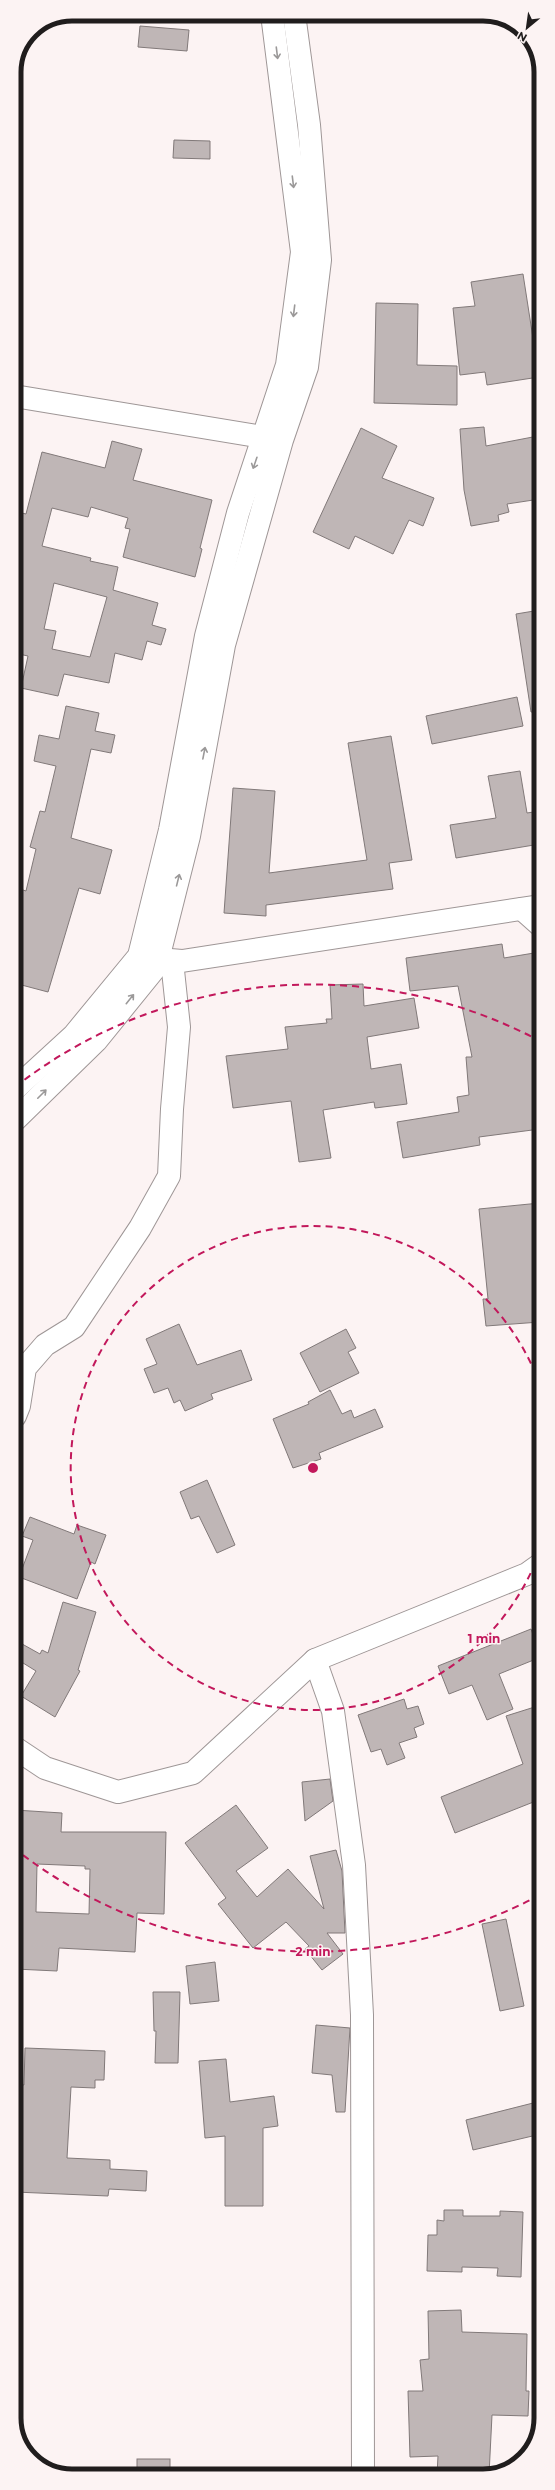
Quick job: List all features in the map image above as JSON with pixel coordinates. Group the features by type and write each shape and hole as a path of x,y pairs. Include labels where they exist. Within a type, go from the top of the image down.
{"street":[{"path":"21,1114 96,1041 156,967 156,959 189,836 224,645 273,438 287,365 302,252 273,21"},
{"path":"273,438 307,367 320,260 309,125 295,21"},
{"path":"21,397 273,438"},
{"path":"21,1084 156,959 182,961 531,908"},
{"path":"21,1387 24,1368 45,1345 74,1327 140,1228 169,1176 172,1109 179,1026 156,959"},
{"path":"21,1752 45,1768 118,1792 193,1773 314,1660 527,1574 534,1569"},
{"path":"314,1660 333,1711 355,1872 362,2015 363,2469"}],"building":[{"path":"140,26 189,30 187,51 138,47"},
{"path":"174,140 210,141 210,159 173,158"},
{"path":"523,274 534,345 534,378 487,385 485,372 460,375 453,308 475,306 471,282"},
{"path":"376,303 418,304 417,365 457,366 457,405 374,403"},
{"path":"484,427 486,446 534,437 534,500 507,504 509,512 498,515 499,521 471,526 464,490 460,429"},
{"path":"361,428 397,446 382,478 434,498 423,526 409,520 393,554 355,536 349,549 313,532"},
{"path":"112,441 142,449 133,480 212,500 200,548 202,549 195,577 123,557 130,529 125,528 128,518 91,507 88,517 52,508 42,546 91,558 90,561 118,567 113,590 158,603 152,625 166,629 161,645 147,641 142,660 115,653 109,683 64,674 58,696 21,688 28,656 21,654 21,513 26,514 42,452 105,468","holes":["54,583 107,597 90,657 52,649 56,631 44,629"]},
{"path":"534,611 534,712 531,712 516,614"},
{"path":"517,697 523,726 432,744 426,716"},
{"path":"66,706 99,713 95,731 115,735 111,753 91,749 71,838 112,850 100,894 79,888 48,992 21,985 21,889 26,891 36,849 30,847 40,811 45,812 56,766 34,761 39,735 59,739"},
{"path":"391,736 412,860 389,863 393,889 266,905 266,916 224,913 233,788 275,791 269,873 367,860 348,743"},
{"path":"520,771 527,813 534,812 534,845 456,858 450,825 496,818 488,776"},
{"path":"502,944 504,958 534,953 534,1130 479,1137 480,1145 403,1158 397,1122 459,1112 457,1097 469,1095 466,1057 472,1057 458,986 410,991 406,958"},
{"path":"363,984 364,1006 414,998 419,1028 367,1037 371,1069 401,1064 407,1104 375,1108 374,1102 323,1110 331,1158 299,1162 291,1101 233,1108 226,1056 288,1049 285,1027 327,1023 326,1019 332,1019 330,985"},
{"path":"534,1204 534,1322 486,1326 483,1299 488,1299 479,1209"},
{"path":"179,1324 197,1365 241,1350 252,1380 211,1394 213,1399 185,1411 180,1400 174,1403 168,1388 154,1393 144,1369 157,1364 146,1339"},
{"path":"346,1329 356,1348 348,1352 359,1373 320,1392 300,1353"},
{"path":"330,1390 342,1414 351,1410 354,1418 375,1409 383,1427 319,1453 321,1459 293,1468 273,1419 309,1404 308,1402"},
{"path":"207,1480 235,1545 217,1553 199,1516 191,1519 180,1492"},
{"path":"30,1517 74,1534 77,1525 106,1535 95,1564 91,1562 77,1599 21,1578 21,1572 33,1540 22,1536"},
{"path":"63,1602 96,1612 78,1670 80,1671 55,1717 21,1696 36,1671 21,1662 21,1643 40,1654 42,1650 48,1653"},
{"path":"531,1629 534,1637 534,1660 499,1674 513,1709 487,1720 472,1685 449,1694 438,1666"},
{"path":"404,1699 407,1709 418,1706 424,1724 414,1728 417,1737 399,1743 405,1758 387,1765 381,1749 371,1752 358,1715"},
{"path":"534,1707 534,1802 455,1833 441,1797 523,1764 506,1716"},
{"path":"330,1779 333,1801 305,1821 302,1782"},
{"path":"236,1805 268,1848 236,1871 257,1897 288,1869 324,1909 310,1856 336,1850 342,1871 345,1933 327,1933 343,1954 322,1970 305,1949 309,1946 286,1922 253,1948 218,1904 226,1898 185,1843"},
{"path":"21,1810 62,1813 61,1832 166,1832 164,1914 137,1913 135,1952 59,1948 57,1971 21,1969","holes":["37,1864 85,1866 85,1869 90,1869 89,1914 36,1912"]},
{"path":"506,1919 524,2006 500,2011 482,1924"},
{"path":"215,1962 219,2001 190,2004 186,1966"},
{"path":"153,1992 180,1992 178,2063 155,2063 156,2031 154,2031"},
{"path":"316,2025 350,2028 345,2112 336,2112 332,2075 312,2073"},
{"path":"25,2048 105,2051 104,2080 95,2080 95,2088 71,2087 67,2158 110,2160 110,2169 147,2171 146,2191 109,2189 108,2196 21,2192 21,2085 24,2085"},
{"path":"226,2059 230,2102 274,2096 278,2126 263,2128 263,2206 225,2206 225,2136 205,2138 199,2061"},
{"path":"534,2103 534,2136 473,2150 466,2120"},
{"path":"444,2210 463,2210 463,2216 500,2216 500,2211 523,2212 521,2277 497,2276 498,2268 462,2267 462,2272 427,2271 428,2235 437,2235 437,2220 444,2221"},
{"path":"461,2310 462,2332 527,2334 526,2391 529,2391 528,2416 492,2415 489,2468 437,2469 438,2456 410,2457 408,2391 423,2391 420,2360 429,2359 428,2311"},
{"path":"137,2459 170,2459 170,2469 137,2469"}]}
